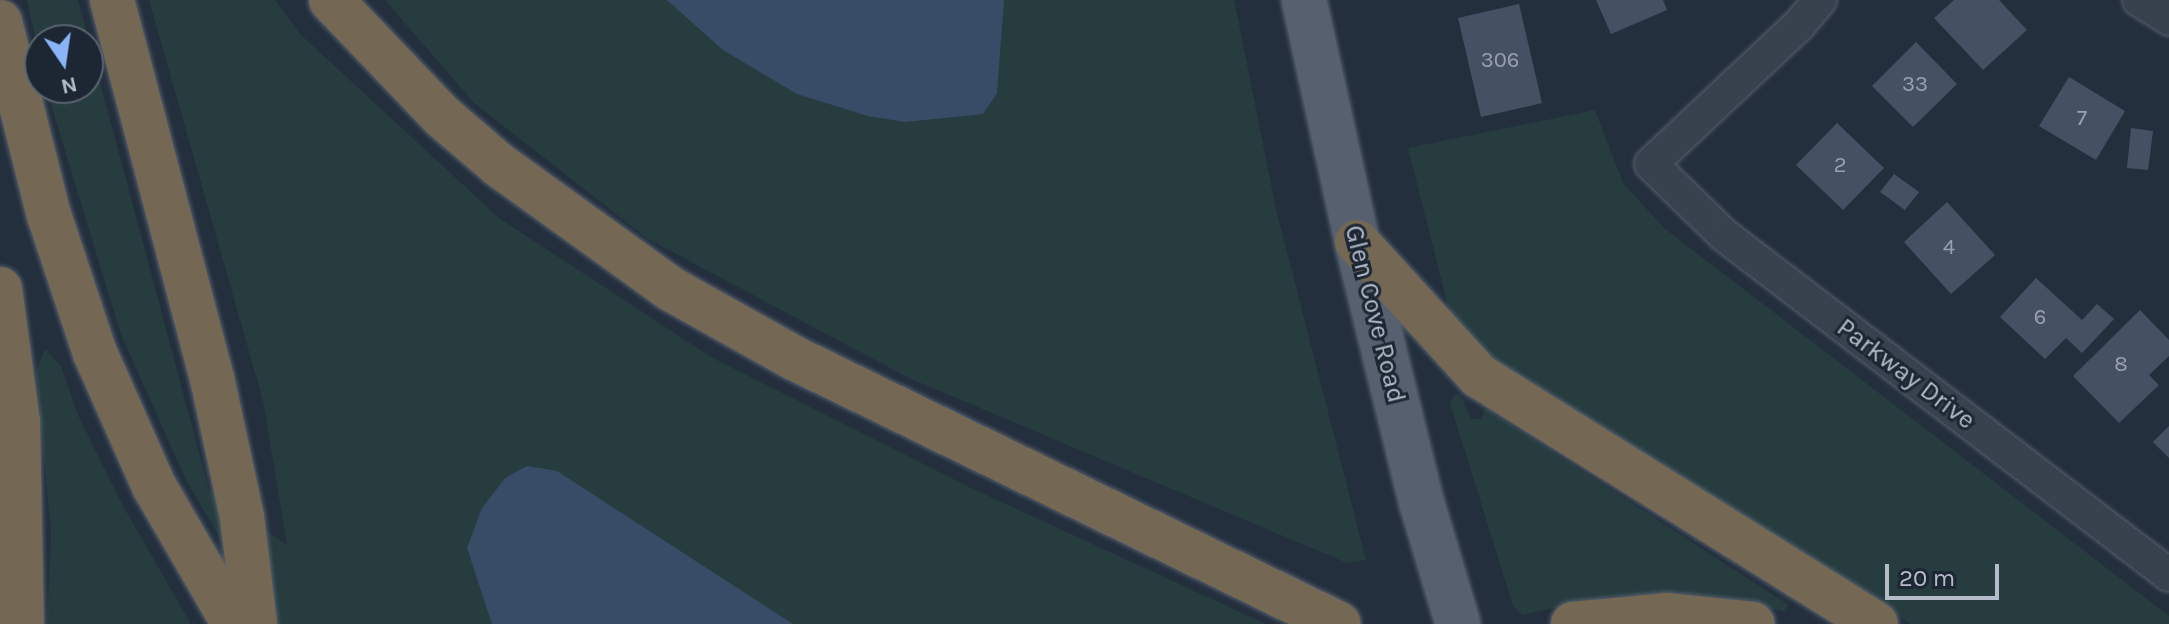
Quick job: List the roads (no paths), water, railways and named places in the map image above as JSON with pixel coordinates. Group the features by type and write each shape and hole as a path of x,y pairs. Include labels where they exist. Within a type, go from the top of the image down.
{"highway":[{"path":"112,0 194,304 242,517 255,624"},
{"path":"331,0 443,117 499,165 671,289 794,358 1339,624"},
{"path":"0,22 49,215 95,353 154,486 234,624"},
{"path":"1357,242 1479,376 1876,624"},
{"path":"0,289 19,435 22,624"},
{"path":"1573,624 1666,615 1753,624"}],"main road":[{"name":"Glen Cove Road","path":"1304,0 1357,242 1422,504 1458,624"}],"street":[{"name":"Parkway Drive","path":"1820,0 1651,164 1724,235 2169,575"},
{"path":"2139,0 2169,19"}],"water":[{"path":"667,0 1004,0 997,93 983,114 905,122 868,116 797,94 723,50"},
{"path":"527,466 557,471 793,624 492,624 467,548 482,508 505,478"}]}
